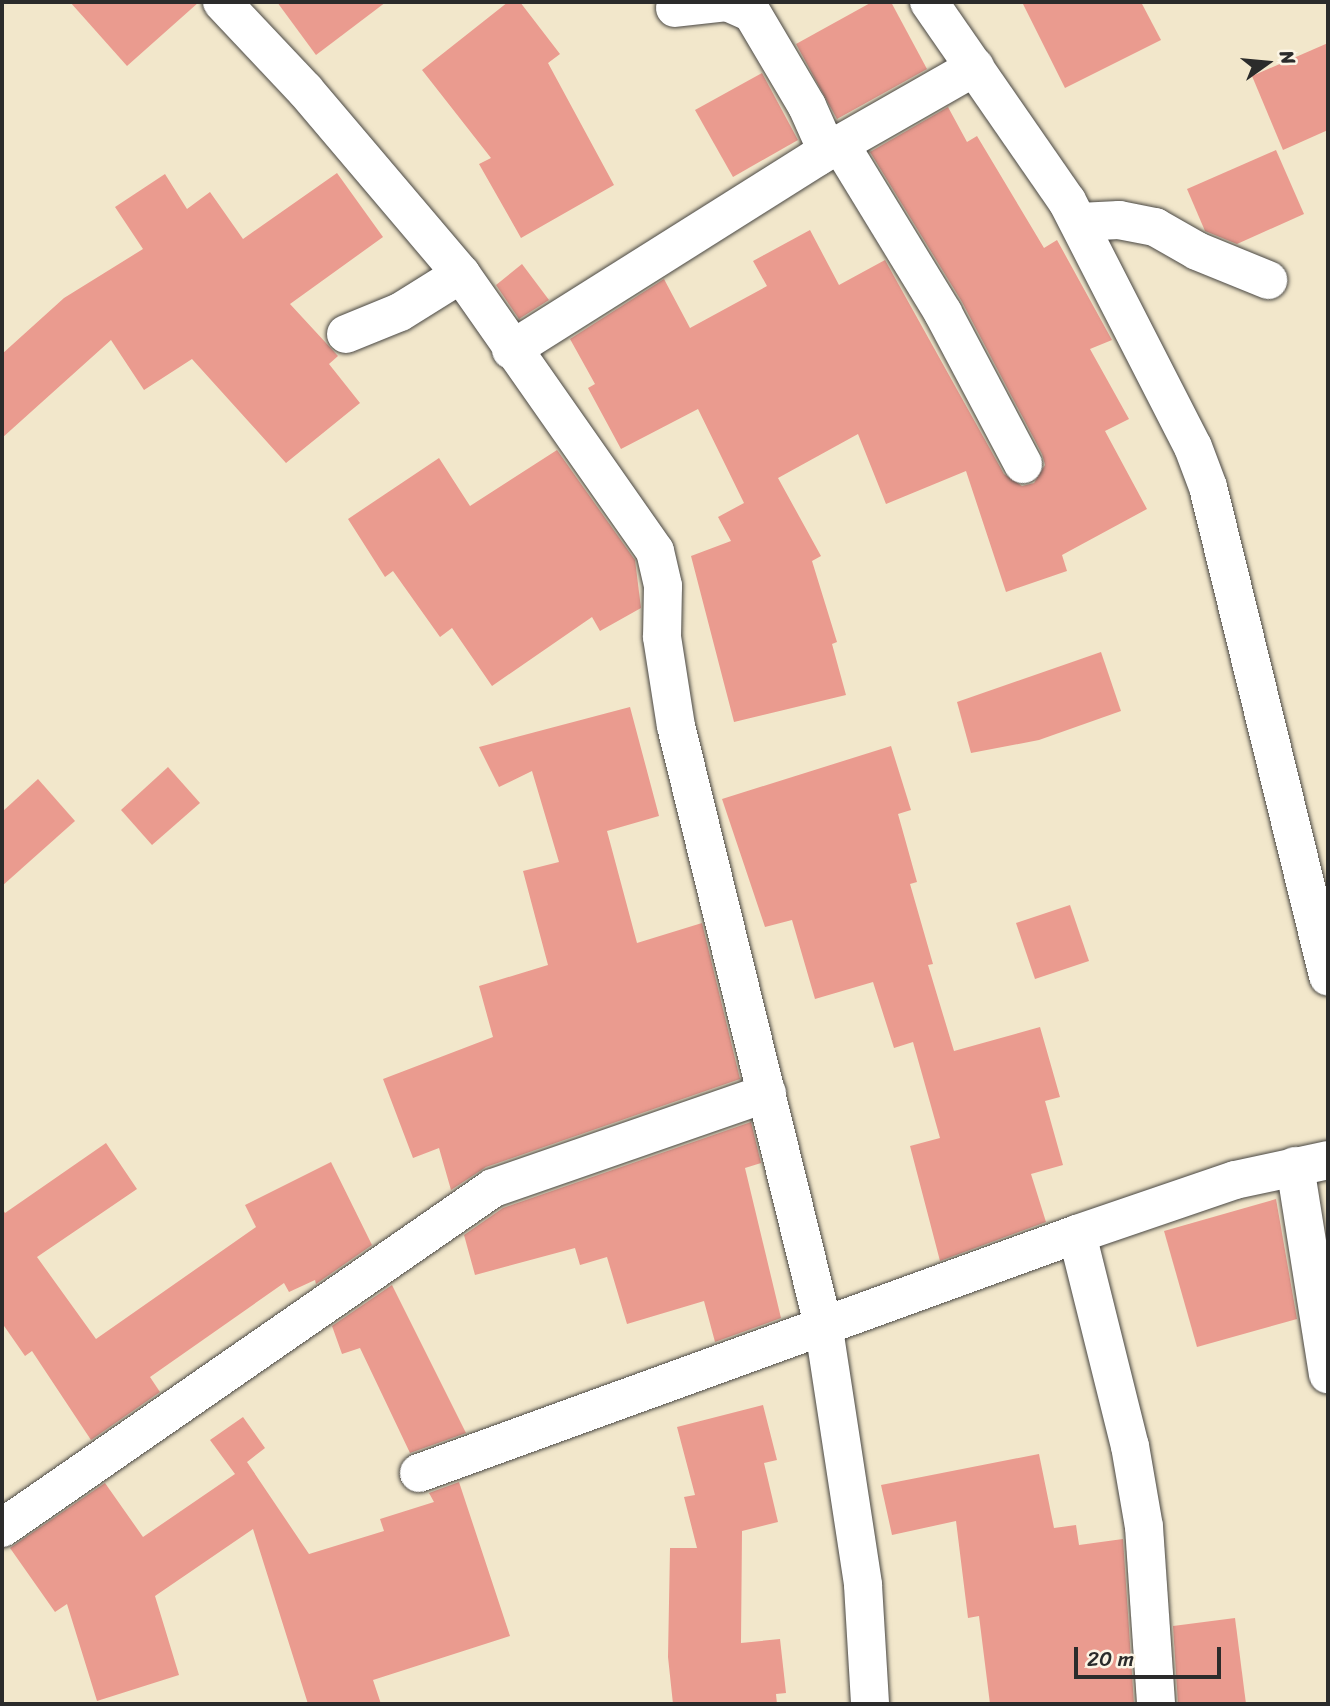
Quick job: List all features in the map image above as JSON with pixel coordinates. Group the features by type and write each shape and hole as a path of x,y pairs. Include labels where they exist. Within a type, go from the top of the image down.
{"street":[{"path":"222,2 305,90 461,274 512,351 655,551 663,586 662,637 676,726 824,1329 863,1584 870,1704"},
{"path":"675,8 727,2 752,13 833,148 943,313 1023,464"},
{"path":"929,2 1079,222 1188,436 1208,487 1323,928 1328,976"},
{"path":"512,351 833,148 975,67"},
{"path":"1079,222 1119,220 1156,228 1197,251 1268,280"},
{"path":"346,334 400,312 461,274"},
{"path":"2,1528 494,1188 542,1167 767,1093"},
{"path":"419,1473 824,1329 1077,1234 1235,1180 1312,1163 1328,1374"},
{"path":"1077,1234 1130,1446 1144,1527 1156,1704"}],"building":[{"path":"70,2 199,2 127,66"},
{"path":"277,2 386,2 316,55"},
{"path":"508,2 520,2 560,54 548,63 614,185 521,238 479,164 491,158 422,70"},
{"path":"872,2 891,2 927,69 837,119 796,44"},
{"path":"1022,2 1141,2 1161,40 1065,88"},
{"path":"1328,43 1328,130 1283,150 1252,76"},
{"path":"762,73 798,140 733,177 695,110"},
{"path":"948,107 967,142 977,136 1044,248 1057,240 1112,340 1090,349 1129,419 1105,431 1147,509 1062,555 1067,571 1006,592 966,471 886,504 858,434 778,478 821,556 812,561 837,642 832,644 846,695 734,722 691,556 731,541 718,517 744,503 698,409 621,449 588,388 595,384 570,339 664,279 690,328 767,286 753,261 810,230 839,285 885,260 1004,474 1022,486 1034,483 1045,465 1042,454 962,302 870,152"},
{"path":"1276,150 1304,214 1237,244 1205,231 1187,189"},
{"path":"337,173 383,237 290,304 338,356 329,364 360,403 286,463 192,359 144,390 111,340 2,438 2,354 64,298 143,249 115,207 165,174 187,209 210,192 243,239"},
{"path":"522,264 549,300 519,319 496,285"},
{"path":"557,450 635,560 641,608 600,631 592,617 492,686 452,628 440,637 393,571 385,577 348,519 439,458 470,506"},
{"path":"1101,652 1121,711 1039,740 971,753 957,702"},
{"path":"630,707 659,816 607,831 637,943 702,923 740,1079 486,1167 451,1190 439,1148 413,1158 383,1079 493,1037 479,986 548,965 523,871 559,862 532,771 499,787 479,747"},
{"path":"891,746 911,810 898,814 917,882 910,884 933,964 928,965 954,1051 1040,1027 1060,1097 1045,1101 1063,1165 1031,1174 1046,1222 940,1261 910,1146 940,1138 913,1042 894,1048 873,982 815,999 792,920 765,927 722,799"},
{"path":"168,767 200,803 152,845 121,810"},
{"path":"38,779 75,821 2,886 2,812"},
{"path":"1070,905 1089,961 1035,979 1016,923"},
{"path":"751,1122 761,1163 745,1168 781,1318 715,1342 704,1301 627,1324 607,1257 580,1265 575,1248 475,1275 464,1235 503,1208"},
{"path":"106,1143 137,1189 37,1257 96,1339 256,1227 245,1205 331,1162 372,1245 316,1284 315,1280 289,1292 284,1283 150,1377 160,1392 91,1440 32,1351 25,1356 2,1323 2,1208 5,1213"},
{"path":"1276,1199 1297,1319 1197,1347 1164,1231"},
{"path":"392,1285 466,1433 410,1453 360,1348 342,1354 332,1326"},
{"path":"763,1405 777,1460 764,1463 778,1522 742,1531 741,1643 780,1639 786,1693 776,1694 777,1704 673,1704 668,1657 670,1548 697,1548 684,1497 695,1495 677,1427"},
{"path":"243,1417 265,1448 247,1462 309,1554 384,1531 380,1519 434,1502 429,1493 459,1482 510,1636 373,1680 381,1704 308,1704 253,1529 155,1596 179,1675 97,1701 67,1604 55,1612 10,1548 105,1483 143,1537 235,1474 210,1440"},
{"path":"1039,1454 1054,1528 1076,1525 1079,1545 1123,1539 1134,1704 990,1704 979,1616 968,1618 956,1521 892,1535 881,1485"},
{"path":"1235,1618 1246,1704 1178,1704 1173,1626"}]}
